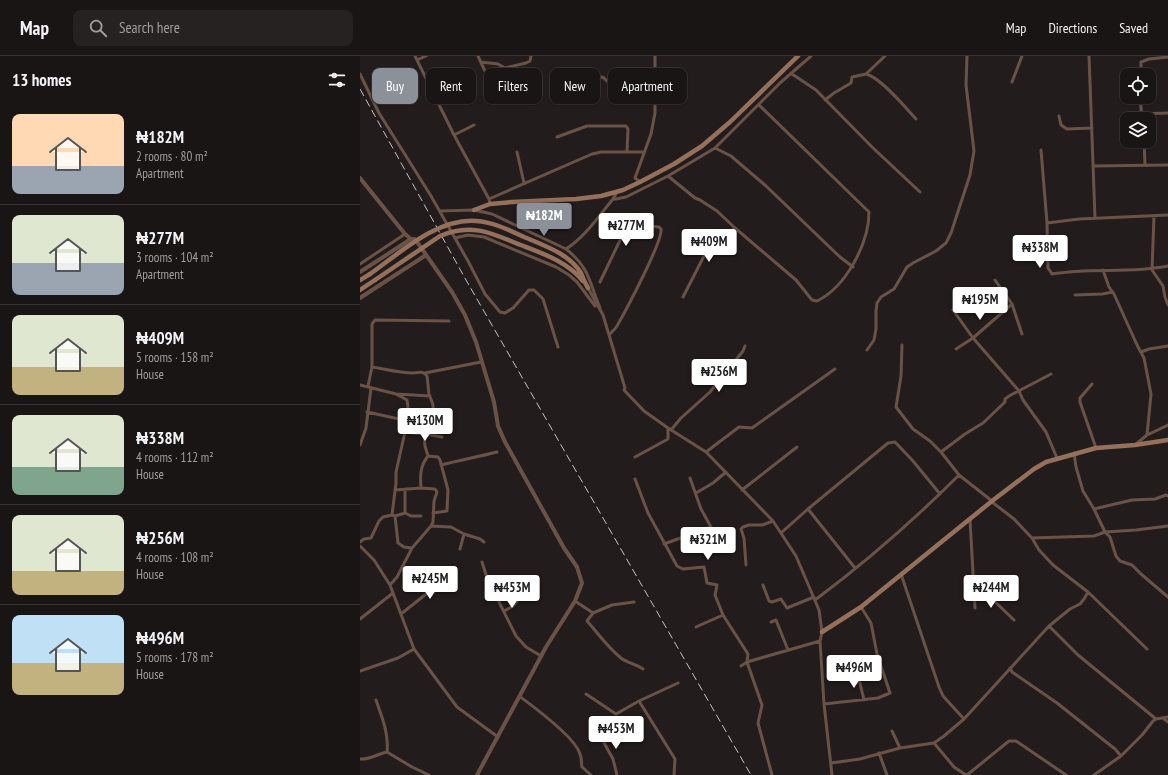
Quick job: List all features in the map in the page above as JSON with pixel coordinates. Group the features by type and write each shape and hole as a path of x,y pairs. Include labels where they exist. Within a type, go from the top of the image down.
{"main road":[{"path":"474,210 490,202 576,199 602,196 617,192 640,182 674,164 702,146 730,122 798,56"},
{"path":"360,280 430,232 452,223 476,221 502,227 559,252 580,272 588,288"},
{"path":"360,290 440,236 449,232 460,230 485,231 496,234 554,260 571,269 578,275 588,288"},
{"path":"822,632 861,607 1034,469 1046,462 1096,448 1135,445 1168,440"}],"street":[{"path":"415,56 454,135 490,202 524,183 592,154 601,152 644,152"},
{"path":"417,60 426,56"},
{"path":"478,56 484,69"},
{"path":"481,62 498,64 505,68 526,63 530,61 531,56"},
{"path":"655,56 656,68"},
{"path":"613,199 616,200 626,197 668,176 715,148 780,83 811,56"},
{"path":"866,74 885,56"},
{"path":"867,350 874,340 877,303 881,298 894,290 907,267 936,251 946,243 953,226 970,175 974,151 966,86 967,56"},
{"path":"1012,82 1022,56"},
{"path":"1089,56 1096,218"},
{"path":"1141,68 1141,62 1149,59 1168,57"},
{"path":"869,70 870,75"},
{"path":"360,74 379,113 440,211 485,294 500,312 505,313 509,312 530,290 534,290 543,299 558,346"},
{"path":"792,74 816,90 920,192"},
{"path":"825,100 851,83 852,77 866,74 870,75 886,88 916,119"},
{"path":"640,182 635,178 651,134 655,104"},
{"path":"668,176 695,198 717,211 796,280 812,300 817,301 822,299 838,286 853,267 868,227 869,212 759,105"},
{"path":"1156,113 1168,113"},
{"path":"1059,116 1061,125 1067,130 1092,128"},
{"path":"454,135 474,125"},
{"path":"557,137 587,126 626,126 628,129 627,151"},
{"path":"715,148 731,156 766,186 840,257 853,267"},
{"path":"1144,148 1145,165"},
{"path":"1041,150 1047,223 1048,268 1052,274 1066,271 1152,270 1168,266"},
{"path":"517,152 524,183"},
{"path":"1094,166 1168,165"},
{"path":"360,178 405,234 411,239 415,239 452,292 465,315 476,342 494,402 498,426 505,442 548,520 577,567 582,583 575,601 541,656 477,775"},
{"path":"566,249 572,245 592,224 617,192"},
{"path":"440,211 474,210 492,214 566,249 574,255 585,269 592,282 595,297 603,315 625,388 624,390 644,410 669,429 706,452 772,521 781,533 796,556 820,615 822,632 820,641 824,704 827,742 832,775"},
{"path":"1047,223 1096,218 1168,215"},
{"path":"1154,216 1152,270 1163,286 1164,297 1168,306"},
{"path":"600,282 624,232 626,224 659,228 662,230 660,242 644,274 617,326 609,335"},
{"path":"683,297 704,256 714,242 735,228"},
{"path":"360,264 405,234"},
{"path":"455,238 468,235 484,237 556,267 569,274 577,282 603,315"},
{"path":"360,272 411,239"},
{"path":"360,298 426,255"},
{"path":"1103,270 1109,286 1144,358 1151,394 1147,435"},
{"path":"995,280 1012,304 1022,334"},
{"path":"588,288 603,315"},
{"path":"1075,295 1113,292"},
{"path":"956,349 973,338 1012,304"},
{"path":"953,310 973,338 1019,391 1023,400 1046,432 1057,458"},
{"path":"360,445 366,428 371,388 368,386 372,367 372,324 375,320 380,319 450,321"},
{"path":"635,457 668,439 669,429 710,392 743,351 745,346"},
{"path":"902,346 901,376 896,407 913,429 930,441 941,452 959,475 1014,519 1032,538 1039,550 1053,565 1088,592 1147,649"},
{"path":"1141,352 1168,346"},
{"path":"372,367 412,373 425,373 481,362"},
{"path":"706,452 739,427 752,428 835,369"},
{"path":"421,488 420,474 422,466 428,456 425,446 425,434 429,431 431,425 434,405 430,396 427,376 425,373"},
{"path":"941,452 983,423 1005,402 1005,399 1051,374"},
{"path":"1092,384 1080,398 1080,402 1096,448"},
{"path":"360,386 396,394 430,396"},
{"path":"396,394 407,400 408,406 404,420 405,432 398,460 394,516 398,543 404,547 412,548"},
{"path":"367,412 404,420"},
{"path":"1135,445 1147,435 1168,425"},
{"path":"405,432 442,437"},
{"path":"781,533 888,442 895,442 913,460 940,494"},
{"path":"742,490 797,447"},
{"path":"441,465 497,452"},
{"path":"1074,453 1076,467 1083,491 1094,509 1104,532 1110,537 1116,556 1120,561 1132,565 1168,596"},
{"path":"428,456 438,457 448,490 448,510 433,513"},
{"path":"696,492 713,483 726,472"},
{"path":"763,585 769,601 772,602 781,599 786,608 814,598 855,568 895,535 959,475"},
{"path":"690,478 701,509 711,527 717,545"},
{"path":"635,479 648,513 677,566 683,569 704,567 707,583 717,585 715,595 723,615 748,654 747,662 762,705 758,723 772,775"},
{"path":"390,585 397,577 412,548 431,526 436,492 435,489 421,488 395,490"},
{"path":"405,489 405,513"},
{"path":"1094,509 1132,500 1155,499 1162,496 1168,496"},
{"path":"808,509 855,568"},
{"path":"360,542 364,539 371,538 379,521 383,517 405,513 411,516 421,516"},
{"path":"970,520 975,608"},
{"path":"746,565 744,538 741,530 743,527 749,525 762,525 772,521"},
{"path":"431,526 451,527 484,542"},
{"path":"1032,538 1094,536 1104,532 1168,526"},
{"path":"664,544 711,527"},
{"path":"460,549 464,534"},
{"path":"360,546 374,560 390,585 414,649 457,707 498,737"},
{"path":"482,562 487,578 516,636 526,646 541,656"},
{"path":"901,574 939,687 943,696 964,720"},
{"path":"401,614 450,575"},
{"path":"973,588 978,588 986,594 1014,620"},
{"path":"360,619 393,592"},
{"path":"504,611 513,606 525,592"},
{"path":"831,763 860,759 900,748 934,743 964,720 1049,626 1070,609 1080,604 1088,592"},
{"path":"575,601 593,613"},
{"path":"634,602 612,605 593,613 587,621 604,642 621,659 639,666 642,669"},
{"path":"824,704 878,698 890,693 877,654 871,623 861,607"},
{"path":"696,627 723,615"},
{"path":"771,622 776,620 788,650"},
{"path":"1049,626 1078,655 1156,719"},
{"path":"741,666 747,662 820,641"},
{"path":"360,671 398,658 414,649"},
{"path":"1010,668 1012,672 1056,703 1115,749 1121,756"},
{"path":"858,675 864,700"},
{"path":"586,694 616,714 639,701 678,683"},
{"path":"519,696 543,714 569,738 578,749 581,756 582,767 591,775"},
{"path":"376,700 385,726 388,743 387,752"},
{"path":"639,701 675,759 674,775"},
{"path":"1094,775 1121,756 1156,719 1168,717"},
{"path":"1163,718 1168,722"},
{"path":"892,731 900,748"},
{"path":"598,732 613,759 617,775"},
{"path":"934,743 954,767 966,775 1012,740 1016,741 1066,775"},
{"path":"360,759 368,759 387,752 429,775"},
{"path":"879,753 887,775"}],"railway":[{"path":"360,89 466,280 751,775"}]}
